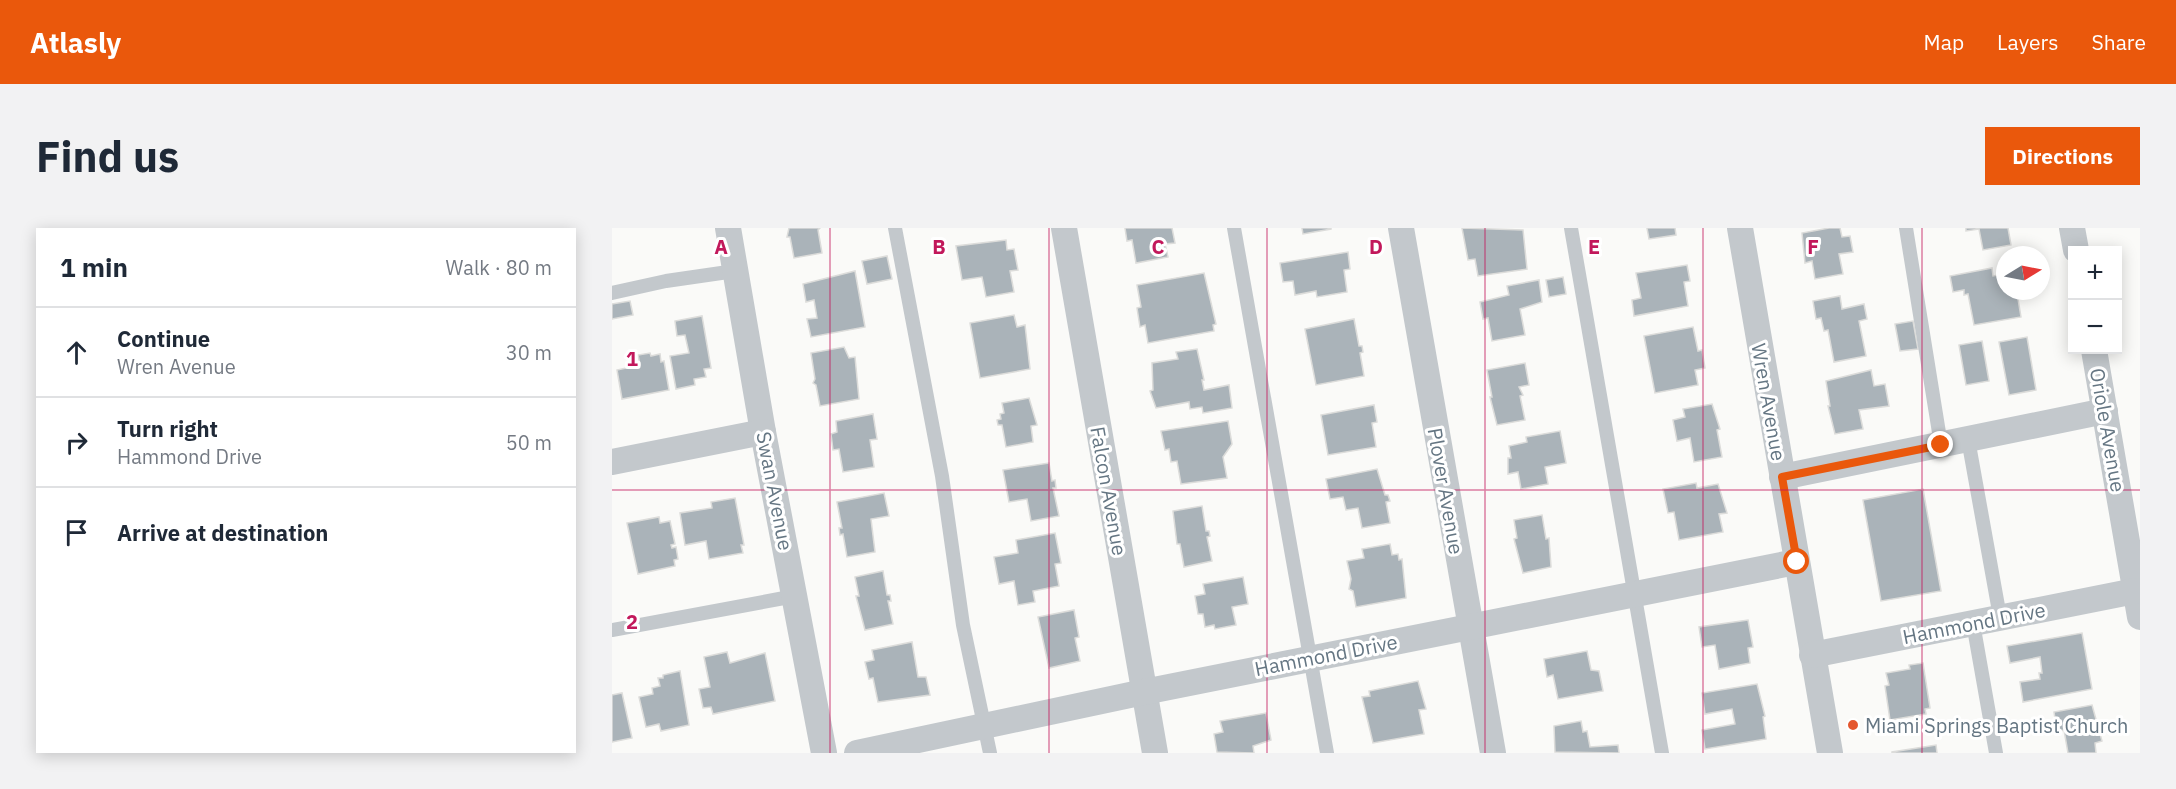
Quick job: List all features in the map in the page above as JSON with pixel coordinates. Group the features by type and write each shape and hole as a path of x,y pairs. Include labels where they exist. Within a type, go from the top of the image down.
{"street":[{"name":"Swan Avenue","path":"728,228 763,432 824,753"},
{"name":"Falcon Avenue","path":"1064,228 1155,753"},
{"name":"Plover Avenue","path":"1401,228 1469,627 1493,753"},
{"name":"Wren Avenue","path":"1740,228 1830,753"},
{"path":"2072,228 2075,246"},
{"name":"Oriole Avenue","path":"2095,354 2105,411 2130,497 2135,591 2140,617"},
{"path":"1782,477 2105,411"},
{"path":"612,462 763,432"},
{"name":"Hammond Drive","path":"857,753 1311,658 1797,562"},
{"name":"Hammond Drive","path":"1812,654 2135,591"}],"lane":[{"path":"895,228 942,476 963,625 990,753"},
{"path":"1234,228 1327,753"},
{"path":"1571,228 1662,753"},
{"path":"1906,228 1941,445"},
{"path":"612,293 666,281 735,271"},
{"path":"1968,439 2000,617"},
{"path":"612,630 795,596"},
{"path":"1973,623 1996,753"}],"building":[{"path":"789,228 820,228 818,230 822,253 794,258 790,237 787,237"},
{"path":"1125,228 1172,228 1175,243 1165,244 1168,257 1136,263 1132,240 1127,241"},
{"path":"1302,228 1331,228 1331,229 1303,234"},
{"path":"1462,228 1523,230 1527,269 1478,276 1475,259 1468,260"},
{"path":"1647,228 1675,228 1676,235 1649,239"},
{"path":"1840,228 1842,237 1850,236 1853,252 1839,254 1843,274 1815,279 1812,261 1805,263 1802,233"},
{"path":"1966,228 2008,228 2011,245 1983,250 1979,229 1966,231"},
{"path":"1006,240 1007,250 1014,249 1018,270 1010,271 1014,292 986,297 982,277 962,280 956,246"},
{"path":"1348,252 1350,269 1344,270 1347,292 1317,297 1316,291 1295,295 1293,281 1283,282 1280,263"},
{"path":"887,256 892,279 867,284 862,261"},
{"path":"1687,265 1690,281 1684,282 1688,306 1634,316 1632,300 1641,298 1636,273"},
{"path":"1992,268 1993,276 1996,276 1996,300 2018,300 2021,317 1974,325 1968,294 1964,295 1964,290 1953,292 1950,276"},
{"path":"855,271 865,327 811,337 807,319 817,318 814,300 806,302 803,284"},
{"path":"1204,273 1216,324 1213,325 1214,331 1148,343 1145,325 1140,327 1137,308 1141,307 1137,285"},
{"path":"1563,277 1566,294 1549,297 1546,280"},
{"path":"1539,280 1542,302 1520,309 1525,335 1492,341 1488,318 1483,319 1480,302 1509,295 1507,286"},
{"path":"1840,296 1842,309 1864,304 1867,319 1859,321 1866,356 1834,362 1828,330 1824,331 1821,318 1816,319 1813,301"},
{"path":"630,301 633,315 612,319 612,304"},
{"path":"1014,315 1017,327 1025,325 1030,369 980,378 970,323"},
{"path":"702,316 711,368 704,369 706,377 694,379 695,385 676,389 670,356 689,353 685,335 677,336 675,321"},
{"path":"1354,319 1359,346 1362,346 1363,352 1360,353 1364,376 1316,385 1305,329"},
{"path":"1913,321 1918,349 1900,351 1895,324"},
{"path":"1693,327 1698,351 1702,350 1705,368 1695,370 1698,385 1655,393 1644,336"},
{"path":"2027,337 2036,390 2009,395 1999,342"},
{"path":"1982,341 1989,381 1966,385 1959,345"},
{"path":"844,347 849,358 855,357 859,399 820,406 816,385 813,383 815,379 811,353"},
{"path":"1197,349 1204,390 1229,385 1232,408 1203,413 1202,407 1190,409 1189,402 1156,408 1150,391 1153,390 1152,363 1178,359 1176,352"},
{"path":"650,353 651,356 660,354 661,362 664,361 669,390 622,399 617,370 640,365 638,355"},
{"path":"1525,363 1529,385 1519,387 1523,395 1520,396 1525,420 1497,425 1490,397 1492,397 1487,370"},
{"path":"1871,370 1874,386 1885,384 1889,406 1859,410 1863,429 1835,434 1828,406 1830,406 1826,381"},
{"path":"1029,398 1037,425 1031,426 1033,442 1006,447 1002,425 998,425 997,420 1001,419 1000,414 1004,413 1002,403"},
{"path":"1712,404 1720,429 1717,430 1722,457 1694,462 1690,438 1677,441 1673,420 1685,417 1683,409"},
{"path":"1374,405 1377,422 1372,423 1376,447 1328,455 1321,415"},
{"path":"873,414 877,439 870,440 874,467 843,472 839,449 833,450 831,434 837,432 836,421"},
{"path":"1228,421 1232,444 1223,457 1227,478 1181,484 1177,461 1171,462 1169,449 1165,450 1161,431"},
{"path":"1560,431 1566,463 1545,467 1548,484 1521,489 1518,472 1508,474 1508,458 1511,458 1509,446 1527,442 1526,437"},
{"path":"1049,463 1052,481 1055,480 1056,488 1053,488 1059,516 1031,521 1027,499 1009,502 1003,470"},
{"path":"1377,469 1385,495 1388,495 1390,501 1386,502 1390,523 1362,528 1358,508 1346,510 1343,497 1330,499 1326,479"},
{"path":"1696,483 1697,488 1718,484 1727,513 1719,514 1723,532 1679,540 1674,512 1668,513 1663,489"},
{"path":"1923,489 1941,591 1881,601 1863,500"},
{"path":"884,493 889,516 871,519 875,552 847,557 843,534 840,535 839,528 842,528 837,502"},
{"path":"735,498 744,545 741,545 743,553 709,559 706,541 685,545 680,513 712,508 711,502"},
{"path":"1202,506 1206,531 1209,531 1210,536 1207,537 1212,561 1184,567 1180,544 1177,544 1173,511"},
{"path":"1542,515 1546,539 1549,538 1551,567 1523,573 1514,539 1517,538 1514,520"},
{"path":"659,517 660,523 670,521 675,544 671,545 672,548 676,547 678,559 674,560 675,566 638,574 627,523"},
{"path":"1055,533 1061,563 1055,564 1059,586 1033,591 1035,602 1018,605 1014,581 999,584 994,557 1018,553 1016,540"},
{"path":"1390,544 1392,555 1398,554 1399,560 1402,559 1406,598 1356,607 1353,591 1349,589 1351,579 1347,561 1364,558 1362,549"},
{"path":"883,571 887,595 890,595 891,601 888,601 893,624 865,630 856,596 859,596 855,577"},
{"path":"1243,577 1248,604 1232,607 1236,625 1215,629 1214,625 1205,627 1203,614 1198,614 1195,596 1205,594 1203,584"},
{"path":"1074,610 1079,637 1075,638 1080,661 1049,668 1038,617"},
{"path":"1748,620 1753,647 1748,648 1750,663 1719,669 1715,645 1702,647 1699,627"},
{"path":"2082,633 2092,689 2023,702 2020,682 2040,679 2039,673 2042,673 2040,657 2010,663 2007,646"},
{"path":"912,642 918,677 926,677 930,695 878,702 873,678 869,679 865,662 874,660 872,650"},
{"path":"1587,651 1591,670 1599,671 1603,691 1558,699 1553,675 1547,677 1544,659"},
{"path":"727,652 730,663 765,653 775,701 713,714 711,707 703,708 699,689 710,687 704,657"},
{"path":"1923,663 1930,708 1925,709 1926,714 1890,720 1885,686 1889,685 1886,673 1910,669 1909,665"},
{"path":"680,671 689,725 661,731 659,724 646,727 639,697 653,694 652,688 660,686 658,678"},
{"path":"1418,681 1426,709 1419,710 1424,734 1373,743 1362,697 1370,696 1369,691"},
{"path":"1757,684 1765,716 1763,717 1766,739 1705,749 1702,730 1735,724 1732,709 1705,714 1702,693"},
{"path":"622,693 632,738 612,742 612,695"},
{"path":"2092,705 2102,741 2095,743 2096,753 2068,753 2064,730 2057,732 2054,712"},
{"path":"1266,713 1271,740 1253,746 1254,753 1217,752 1214,734 1223,732 1220,721"},
{"path":"1581,721 1583,732 1587,731 1590,747 1618,745 1619,753 1555,752 1554,726"},
{"path":"1936,745 1937,753 1892,753 1892,752"}],"place":[{"name":"Miami Springs Baptist Church","path":"1853,725"}],"route":[{"path":"1797,562 1782,477 1941,445"}]}
